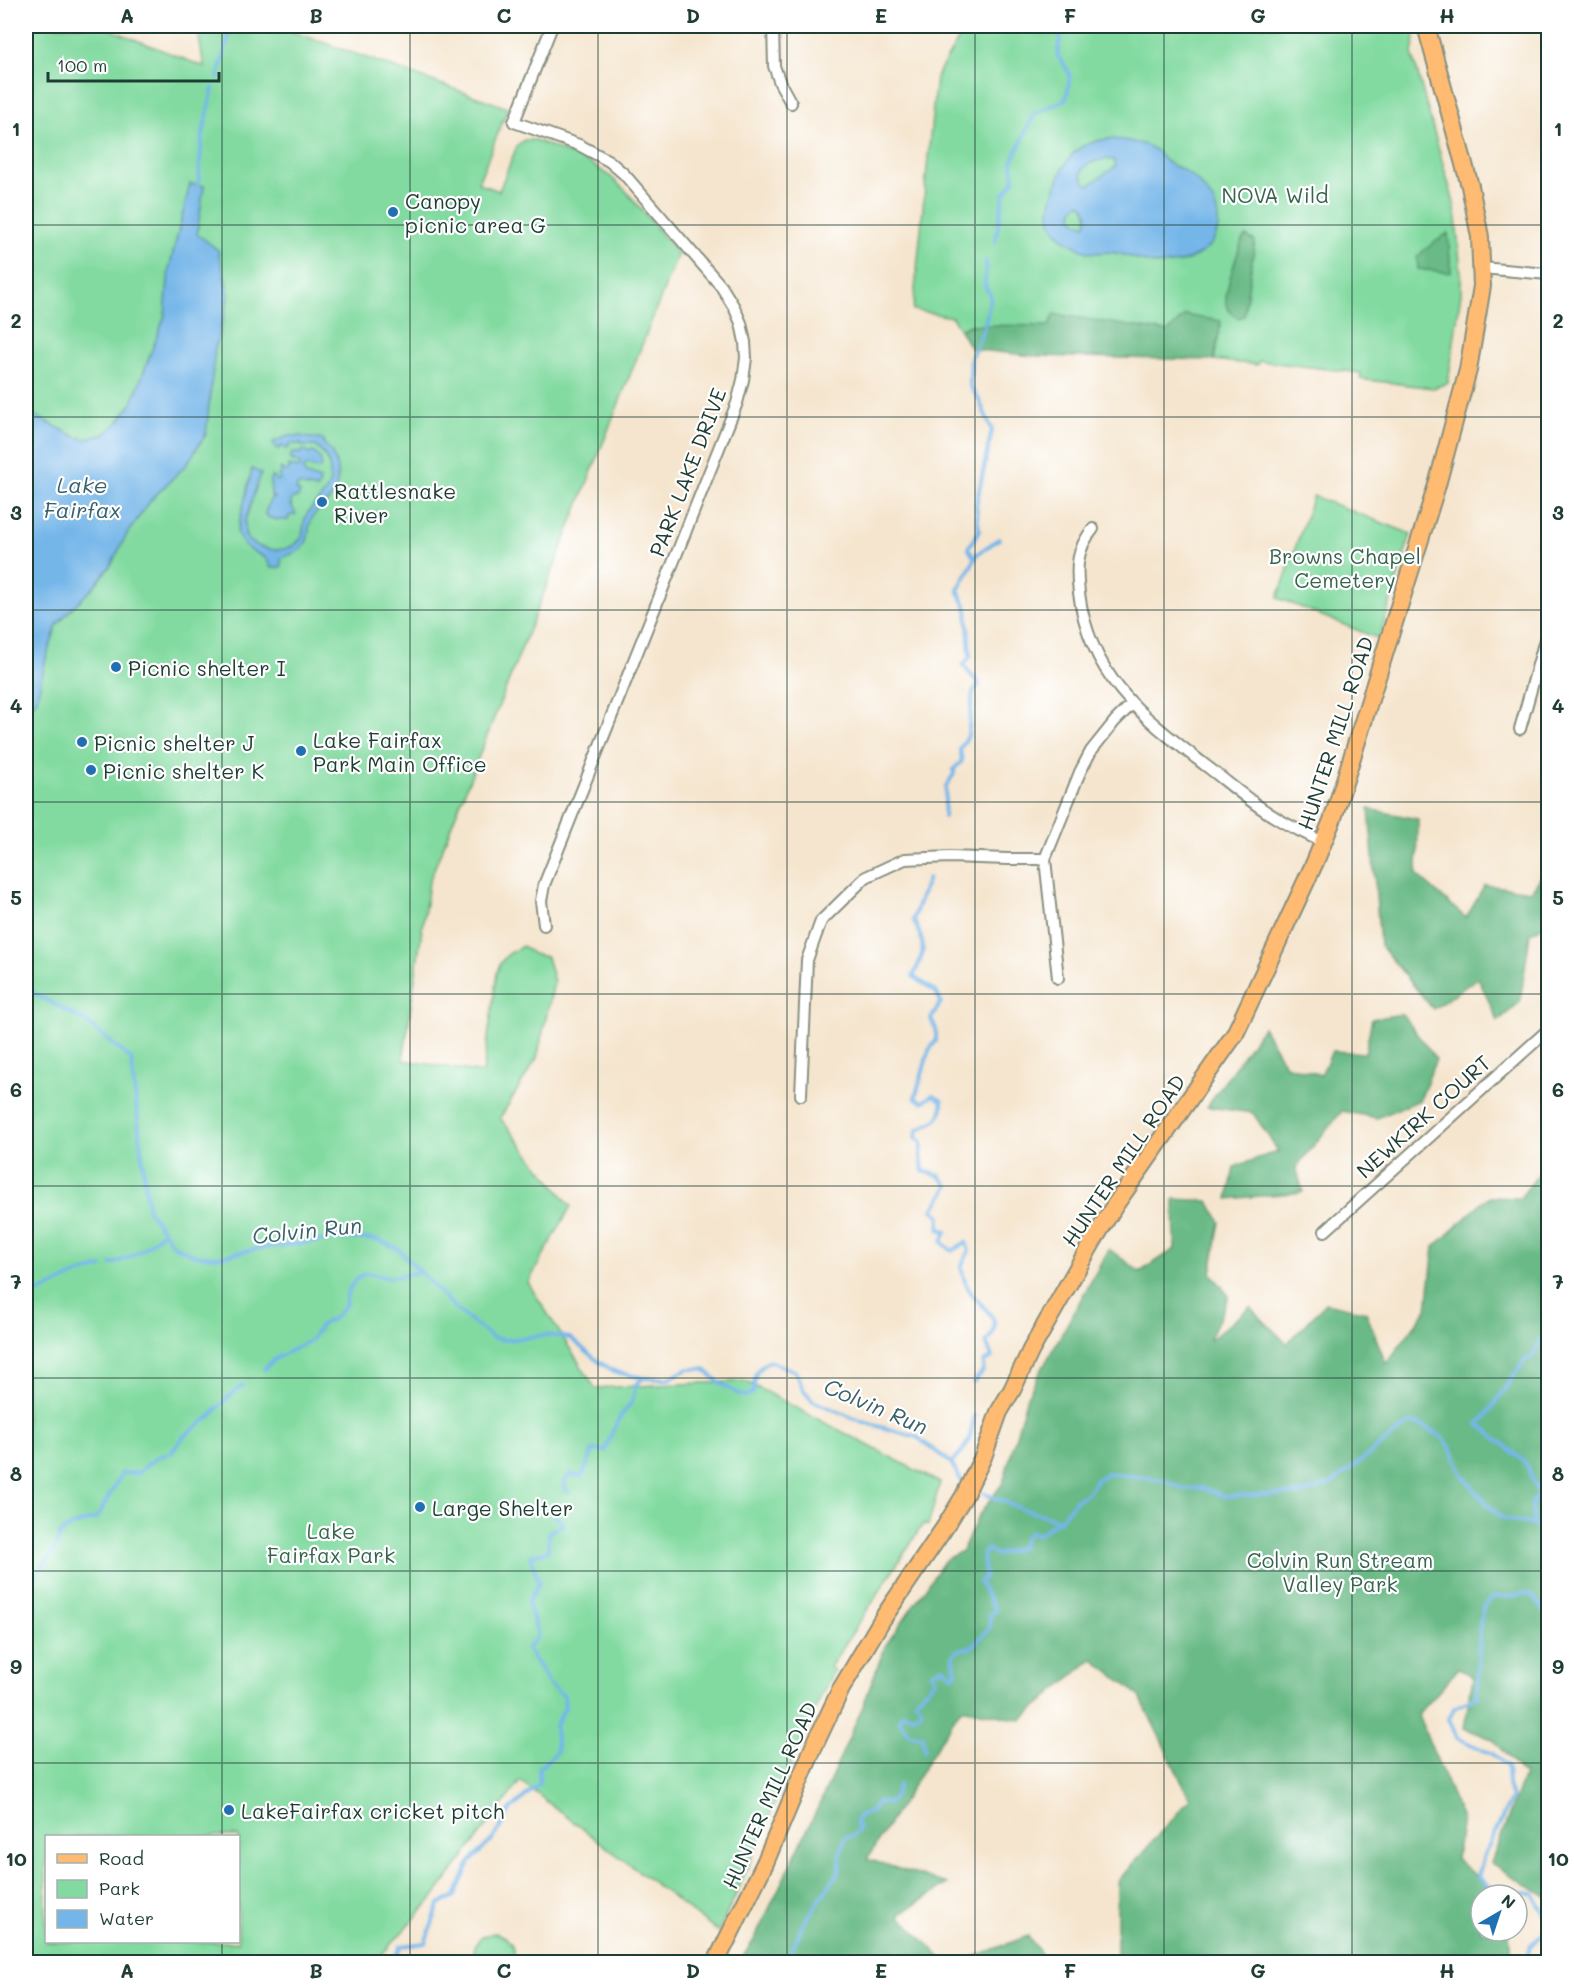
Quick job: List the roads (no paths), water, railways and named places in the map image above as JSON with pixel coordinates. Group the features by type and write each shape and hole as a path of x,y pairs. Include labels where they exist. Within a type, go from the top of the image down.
{"main road":[{"name":"HUNTER MILL ROAD","path":"716,1962 765,1863 831,1708 866,1648 890,1622 941,1553 978,1479 999,1412 1031,1350 1093,1241 1115,1205 1239,1029 1333,818 1437,485 1468,370 1482,286 1480,237 1470,186 1426,26"}],"street":[{"name":"PARK LAKE DRIVE","path":"544,925 541,900 544,885 737,403 746,358 741,323 726,294 624,174 593,151 514,122 552,26"},
{"path":"773,26 774,66 790,103"},
{"path":"1482,268 1548,274"},
{"path":"1093,529 1086,538 1077,561 1080,602 1086,625 1099,656 1116,686 1155,726 1254,803 1278,819 1323,842"},
{"path":"1520,729 1548,629"},
{"path":"1058,978 1045,858 1080,772 1091,751 1099,739 1132,704"},
{"path":"801,1095 807,960 821,921 866,877 905,859 1045,858"},
{"name":"NEWKIRK COURT","path":"1325,1231 1548,1030"}],"water":[{"path":"1099,140 1119,140 1150,147 1168,163 1196,180 1208,193 1216,208 1218,225 1211,244 1204,251 1185,261 1155,264 1116,253 1085,251 1060,235 1054,228 1050,213 1059,178 1067,161 1077,150","holes":["1105,159 1114,160 1116,166 1089,185 1085,183 1081,173 1085,167","1080,203 1087,213 1085,225 1078,223 1072,217 1073,209"]},
{"name":"Lake Fairfax","path":"190,184 204,186 197,234 218,250 229,295 215,349 206,434 187,464 151,500 127,534 111,565 92,589 57,625 46,658 37,699 26,716 26,411 76,437 86,439 103,435 117,424 132,403 165,315 169,269"},
{"name":"Rattlesnake River","path":"288,436 324,440 323,443 335,461 337,484 331,498 312,518 308,537 302,548 281,559 281,567 271,568 265,558 245,546 237,532 252,469 261,473 245,521 245,535 256,545 273,550 289,548 301,538 306,516 326,491 330,478 327,460 315,446 289,444 289,448 285,449 283,446 278,449 272,443"},
{"path":"303,450 308,454 313,452 321,460 319,469 307,466 303,470 306,475 320,480 318,489 298,485 296,489 300,493 298,497 291,499 291,505 296,514 289,516 288,520 268,517 265,513 271,498 275,498 271,495 272,476 278,481 281,478 278,476 282,472 281,468 287,472 290,469 288,466 300,468 300,464 290,459 292,453 301,453"}],"waterway":[{"path":"218,77 231,26"},
{"path":"995,242 1004,194 1014,180 1012,162 1034,114 1066,99 1069,75 1057,55 1060,39 1059,26"},
{"path":"198,185 202,139 213,88"},
{"path":"944,817 946,786 954,774 954,769 962,761 960,749 968,736 973,692 979,684 963,665 970,657 967,609 958,590 975,559 968,548 979,531 976,505 992,430 970,386 971,358 984,328 991,297 985,286 986,261"},
{"path":"975,559 977,554 999,539"},
{"path":"928,878 913,919 923,948 913,976 936,992 941,1002 931,1019 936,1029 936,1041 929,1050 915,1098 923,1102 933,1095 942,1101 942,1108 939,1117 918,1130 916,1137 922,1142 923,1171 940,1176 948,1186 933,1210 940,1216 939,1229 946,1231 942,1242 952,1251 966,1242 969,1251 961,1267 965,1282 971,1293 993,1319 992,1333 986,1342 992,1357 984,1362 983,1371 974,1382"},
{"name":"Colvin Run","path":"26,985 35,994 85,1021 131,1059 148,1210 173,1245 194,1255 217,1257 262,1248 348,1238 378,1240 398,1249 457,1310 493,1338 506,1340 546,1335 570,1338 599,1362 616,1372 644,1378 668,1379 688,1369 704,1369 721,1384 747,1396 754,1392 758,1370 769,1361 795,1371 803,1389 813,1401 863,1422 917,1437 951,1463 964,1485"},
{"path":"111,1264 139,1252 162,1232"},
{"path":"26,1298 81,1273 102,1267"},
{"path":"264,1369 275,1359 311,1340 321,1325 335,1317 345,1306 347,1294 355,1280 366,1273 389,1278 420,1272"},
{"path":"1533,1523 1532,1501 1539,1495 1527,1465 1478,1424 1548,1332"},
{"path":"568,1492 563,1483 570,1474 582,1477 593,1450 605,1451 613,1430 632,1402 636,1384 644,1378"},
{"path":"26,1585 51,1555 61,1533 74,1525 97,1518 122,1473 138,1473 156,1458 172,1452 184,1436 210,1417 243,1385"},
{"path":"951,1463 968,1442 974,1416"},
{"name":"Colvin Run","path":"973,1489 1022,1509 1060,1520 1076,1500 1088,1493 1096,1480 1108,1473 1163,1480 1184,1489 1202,1488 1224,1496 1301,1494 1331,1484 1411,1422 1430,1430 1443,1439 1452,1449 1461,1472 1484,1501 1499,1515 1511,1521 1537,1526 1548,1536"},
{"path":"392,1962 401,1946 425,1943 439,1905 455,1896 470,1862 493,1839 511,1809 539,1784 539,1768 557,1752 555,1726 565,1707 564,1696 550,1685 527,1648 538,1636 528,1602 539,1583 530,1556 548,1551 549,1532 564,1524 549,1510 561,1505"},
{"path":"925,1751 922,1736 909,1734 899,1719 903,1713 913,1716 921,1712 920,1705 915,1701 936,1680 932,1673 943,1667 952,1675 956,1673 953,1655 958,1650 970,1648 989,1629 990,1615 996,1611 979,1582 985,1576 983,1554 988,1549 996,1555 1022,1547 1024,1539 1030,1532 1037,1535 1059,1520"},
{"name":"Colvin Run","path":"1548,1611 1543,1610 1532,1595 1523,1593 1511,1597 1492,1598 1483,1608 1480,1625 1477,1697 1454,1708 1449,1719 1457,1738 1492,1754 1507,1766 1508,1786 1512,1798 1484,1855 1478,1877 1494,1890 1533,1894 1548,1919"},
{"path":"791,1962 788,1957 805,1921 840,1870 840,1853 845,1838 853,1836 859,1829 856,1822 860,1815 871,1812 878,1802 889,1803 894,1798 899,1785"},
{"name":"Colvin Run","path":"1525,1962 1530,1947 1545,1932 1548,1922"}],"place":[{"name":"Canopy picnic area G","path":"393,212"},
{"name":"Rattlesnake River","path":"322,502"},
{"name":"Picnic shelter I","path":"116,667"},
{"name":"Picnic shelter J","path":"82,742"},
{"name":"Lake Fairfax Park Main Office","path":"301,751"},
{"name":"Picnic shelter K","path":"91,770"},
{"name":"Large Shelter","path":"420,1507"},
{"name":"LakeFairfax cricket pitch","path":"229,1810"}],"park label":[{"name":"NOVA Wild","path":"1275,194"},
{"name":"Browns Chapel Cemetery","path":"1345,567"},
{"name":"Lake Fairfax Park","path":"331,1542"},
{"name":"Colvin Run Stream Valley Park","path":"1340,1571"}]}
